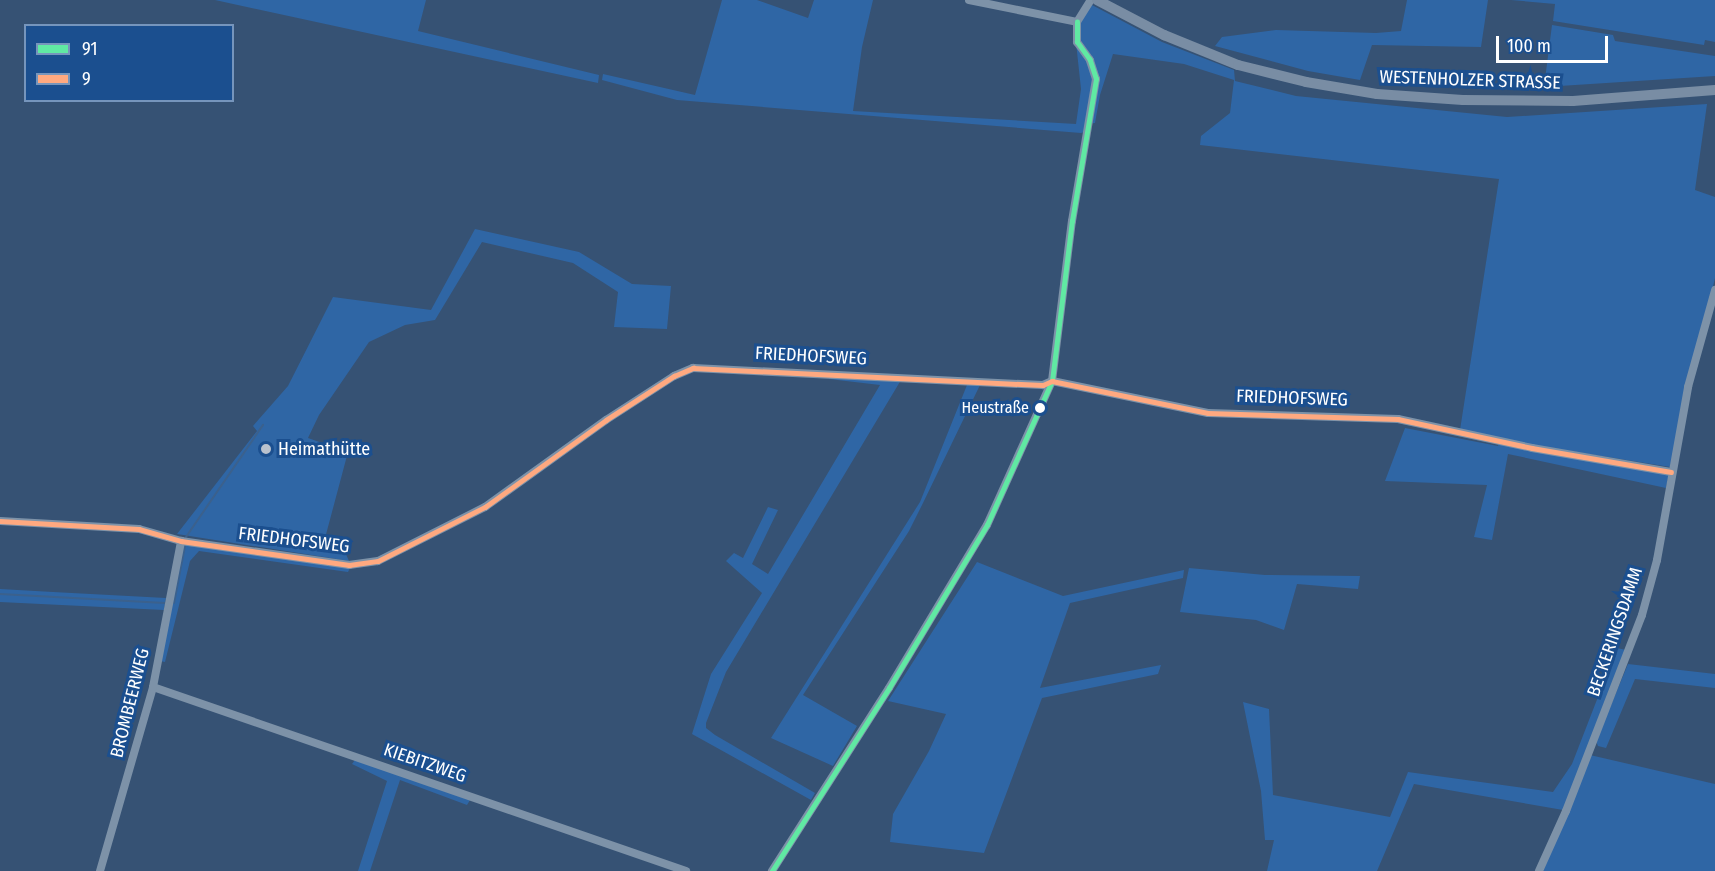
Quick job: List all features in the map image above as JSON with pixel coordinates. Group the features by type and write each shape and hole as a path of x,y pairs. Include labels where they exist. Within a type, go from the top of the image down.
{"main road":[{"name":"WESTENHOLZER STRASSE","path":"1097,0 1164,35 1238,65 1306,82 1377,94 1463,100 1573,100 1715,90"}],"street":[{"path":"969,0 1077,22"},
{"path":"772,871 889,688 987,525 1052,381 1072,221 1096,79 1090,60 1077,42 1077,22 1091,0"},
{"name":"BECKERINGSDAMM","path":"1539,871 1566,811 1642,615 1657,560 1671,471 1688,387 1715,290"},
{"name":"FRIEDHOFSWEG","path":"0,521 139,529 181,541 350,565 378,561 485,507 606,420 674,376 693,368 1043,385 1052,381 1208,412 1398,419 1532,448 1671,471"},
{"name":"BROMBEERWEG","path":"100,871 153,687 181,541"},
{"name":"KIEBITZWEG","path":"153,687 686,871"}],"shaded area":[{"path":"215,0 426,0 418,31 599,75 598,83"},
{"path":"722,0 757,0 808,18 814,0 873,0 862,47 853,111 1076,124 1081,89 1074,24 1092,5 1162,42 1234,70 1235,81 1296,96 1507,117 1707,104 1695,190 1715,197 1715,278 1670,467 1533,445 1460,430 1499,179 1200,145 1201,136 1230,113 1234,80 1184,64 1113,54 1100,95 1095,123 1086,124 1084,132 1081,133 677,100 602,80 603,74 695,95"},
{"path":"1407,0 1488,0 1481,47 1372,45 1360,80 1308,71 1215,46 1222,37 1276,30 1376,33 1401,31"},
{"path":"1511,0 1715,0 1715,42 1705,40 1704,45 1553,21 1555,4"},
{"path":"1552,25 1613,35 1615,41 1715,56 1715,76 1544,87"},
{"path":"475,229 579,252 632,284 671,286 667,329 614,327 618,292 573,263 482,242 435,320 405,325 369,342 319,415 308,438 348,452 324,542 342,545 349,561 177,534 257,431 253,426 288,386 333,297 431,310"},
{"path":"830,375 901,380 726,672 706,723 706,728 715,735 815,793 811,800 692,734 711,674 762,593 726,561 734,553 743,558 768,507 778,510 752,564 768,574 880,385 829,379"},
{"path":"967,385 980,385 909,531 803,695 857,726 833,766 771,738 920,502"},
{"path":"1405,428 1498,446 1499,443 1669,473 1666,488 1508,454 1492,540 1474,537 1487,485 1385,481"},
{"path":"182,543 350,568 348,572 199,551 190,561 165,662 160,661"},
{"path":"977,562 1063,596 1184,570 1183,578 1070,603 1040,688 1161,665 1158,674 1042,698 984,853 890,842 893,814 929,751 946,714 888,701"},
{"path":"1189,568 1265,575 1360,576 1358,589 1297,584 1284,630 1256,620 1180,612"},
{"path":"0,589 166,598 164,610 0,602"},
{"path":"1617,648 1626,650 1563,810 1414,784 1377,871 1267,871 1274,840 1265,840 1261,791 1243,702 1269,709 1273,795 1390,817 1408,772 1553,792 1572,764"},
{"path":"1628,664 1715,674 1715,688 1635,679 1606,748 1598,746 1596,741"},
{"path":"1590,755 1715,784 1715,871 1543,871"},
{"path":"355,760 470,800 467,805 400,780 370,871 358,871 387,781 352,764"}],"waterway":[{"path":"186,537 263,425"},
{"path":"174,603 185,546"},
{"path":"0,594 165,603"}],"transit line":[{"name":"91","path":"772,871 889,688 987,525 1052,381 1072,221 1096,79 1090,60 1077,42 1077,22"},
{"name":"9","path":"0,521 139,529 181,541 349,565 378,561 485,507 606,420 674,376 693,368 1043,385 1052,381 1208,413 1398,419 1532,448 1671,472"}],"place":[{"name":"Heustraße","path":"1040,408"},
{"name":"Heimathütte","path":"266,449"}]}
